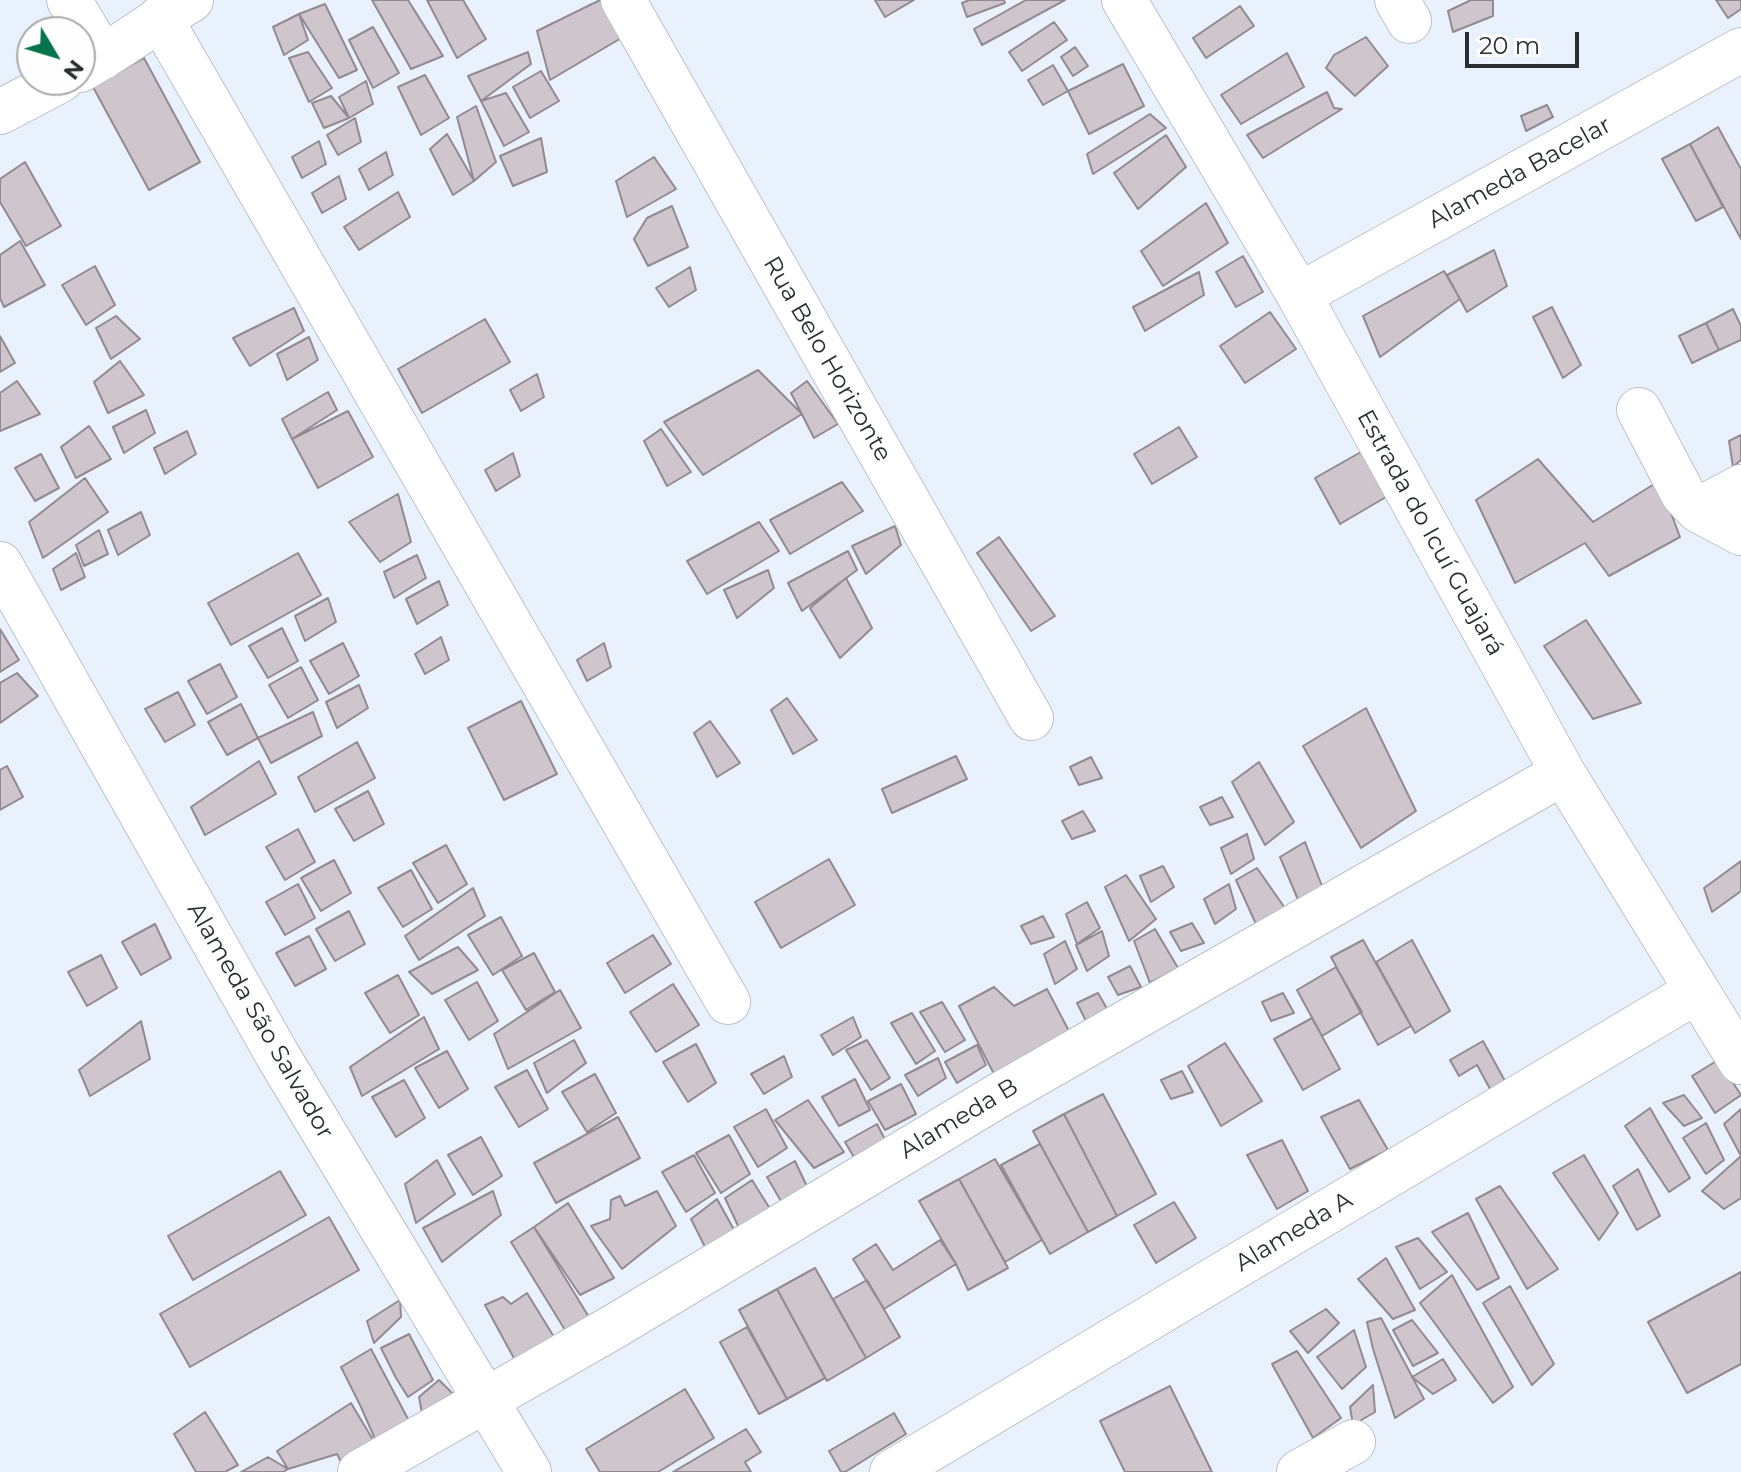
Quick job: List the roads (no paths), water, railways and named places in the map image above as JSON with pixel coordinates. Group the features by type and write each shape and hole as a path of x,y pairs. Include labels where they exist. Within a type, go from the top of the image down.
{"street":[{"name":"Rua Belo Horizonte","path":"623,0 1031,718"},
{"name":"Estrada do Icuí Guajará","path":"1124,0 1299,295 1563,773 1741,1062"},
{"path":"96,61 175,9 728,1002"},
{"name":"Alameda Bacelar","path":"1299,295 1741,50"},
{"path":"0,112 30,96"},
{"path":"1639,410 1683,494 1698,510 1741,533"},
{"path":"1698,510 1741,487"},
{"name":"Alameda São Salvador","path":"0,564 278,1056 529,1472"},
{"name":"Alameda B","path":"360,1472 615,1326 1001,1094 1563,773"},
{"name":"Alameda A","path":"892,1472 1697,991"},
{"path":"1299,1472 1353,1442"}]}
